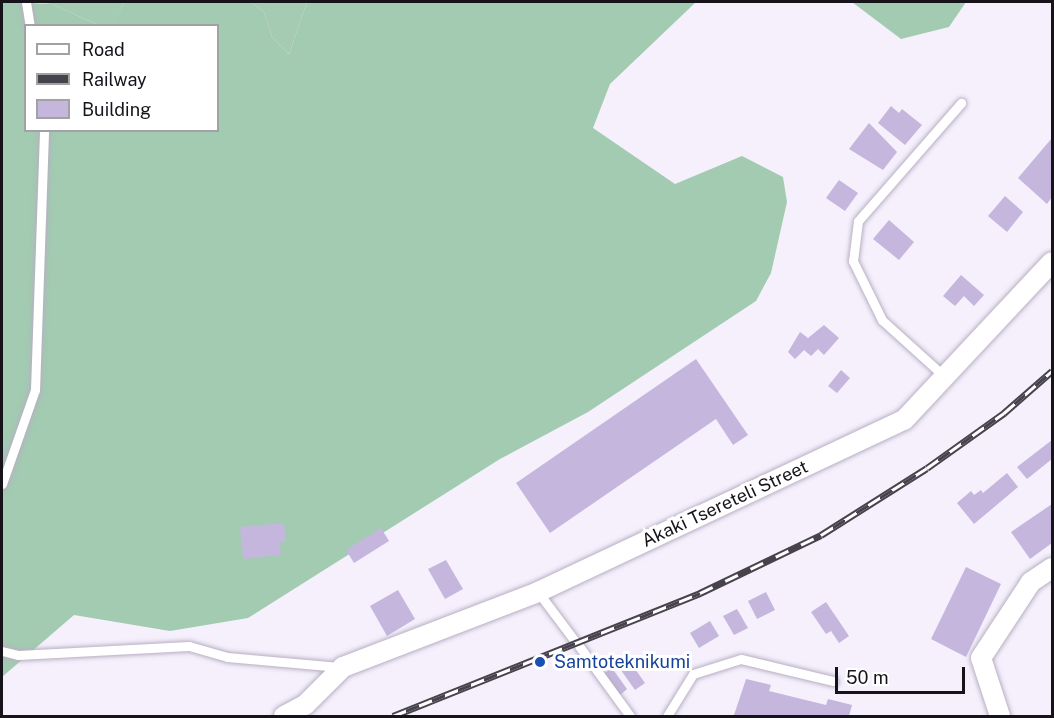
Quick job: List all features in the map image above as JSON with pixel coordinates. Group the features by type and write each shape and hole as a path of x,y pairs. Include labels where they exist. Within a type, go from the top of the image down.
{"street":[{"name":"Akaki Tsereteli Street","path":"343,667 538,592 904,420 1053,262"},
{"path":"1000,717 981,658 1031,582 1053,568"},
{"path":"284,717 305,705 343,667"}],"lane":[{"path":"26,2 30,24"},
{"path":"945,378 882,320 853,261 858,220 961,104"},
{"path":"2,484 35,390 44,132"},
{"path":"538,592 630,717"},
{"path":"2,651 18,655 189,646 227,657 343,667"},
{"path":"667,717 693,674 741,659 833,681"}],"green space":[{"path":"2,2 52,4 96,24 24,24 24,132 219,132 219,24 113,24 124,2 251,2 264,12 272,37 289,54 307,2 696,2 610,84 593,128 675,184 742,156 783,177 787,202 771,273 756,301 588,412 500,459 248,618 170,631 74,615 2,677"},
{"path":"31,2 124,2 113,24 96,24 52,4"},
{"path":"251,2 307,2 289,54 272,37 264,12"},
{"path":"852,2 966,2 949,27 901,39"}],"building":[{"path":"891,106 899,113 902,109 922,125 905,145 878,123"},
{"path":"869,123 897,152 883,170 849,149"},
{"path":"1052,138 1052,197 1047,204 1018,178"},
{"path":"839,180 858,193 845,211 826,198"},
{"path":"1005,196 1023,212 1007,232 988,216"},
{"path":"889,220 914,242 899,260 873,239"},
{"path":"961,275 984,295 974,306 964,296 955,306 943,296"},
{"path":"824,325 839,338 824,355 818,349 811,356 804,350 795,359 788,352 800,332 808,338"},
{"path":"696,359 748,435 733,445 716,419 550,533 516,483"},
{"path":"841,370 850,378 837,393 828,386"},
{"path":"1052,440 1052,459 1027,479 1017,467"},
{"path":"1007,473 1018,487 974,524 957,503 971,491 974,495 981,490 983,493"},
{"path":"1052,504 1052,543 1030,559 1011,532"},
{"path":"284,523 286,541 279,542 281,555 243,559 240,527"},
{"path":"381,528 389,541 354,563 346,550"},
{"path":"446,560 463,589 445,599 428,569"},
{"path":"966,567 1001,584 966,657 931,639"},
{"path":"398,590 415,619 387,636 370,606"},
{"path":"766,592 775,610 757,619 748,601"},
{"path":"826,602 849,636 839,643 831,631 826,634 811,612"},
{"path":"737,609 748,628 734,635 723,616"},
{"path":"710,621 719,636 699,648 690,633"},
{"path":"628,659 645,683 635,690 618,666"},
{"path":"612,668 627,689 619,696 603,674"},
{"path":"746,679 771,685 769,691 826,705 828,699 852,705 849,716 734,715"}],"railway":[{"path":"393,716 700,593 821,535 927,468 1004,413 1052,371"}],"place":[{"name":"Samtoteknikumi","path":"540,662"}]}
